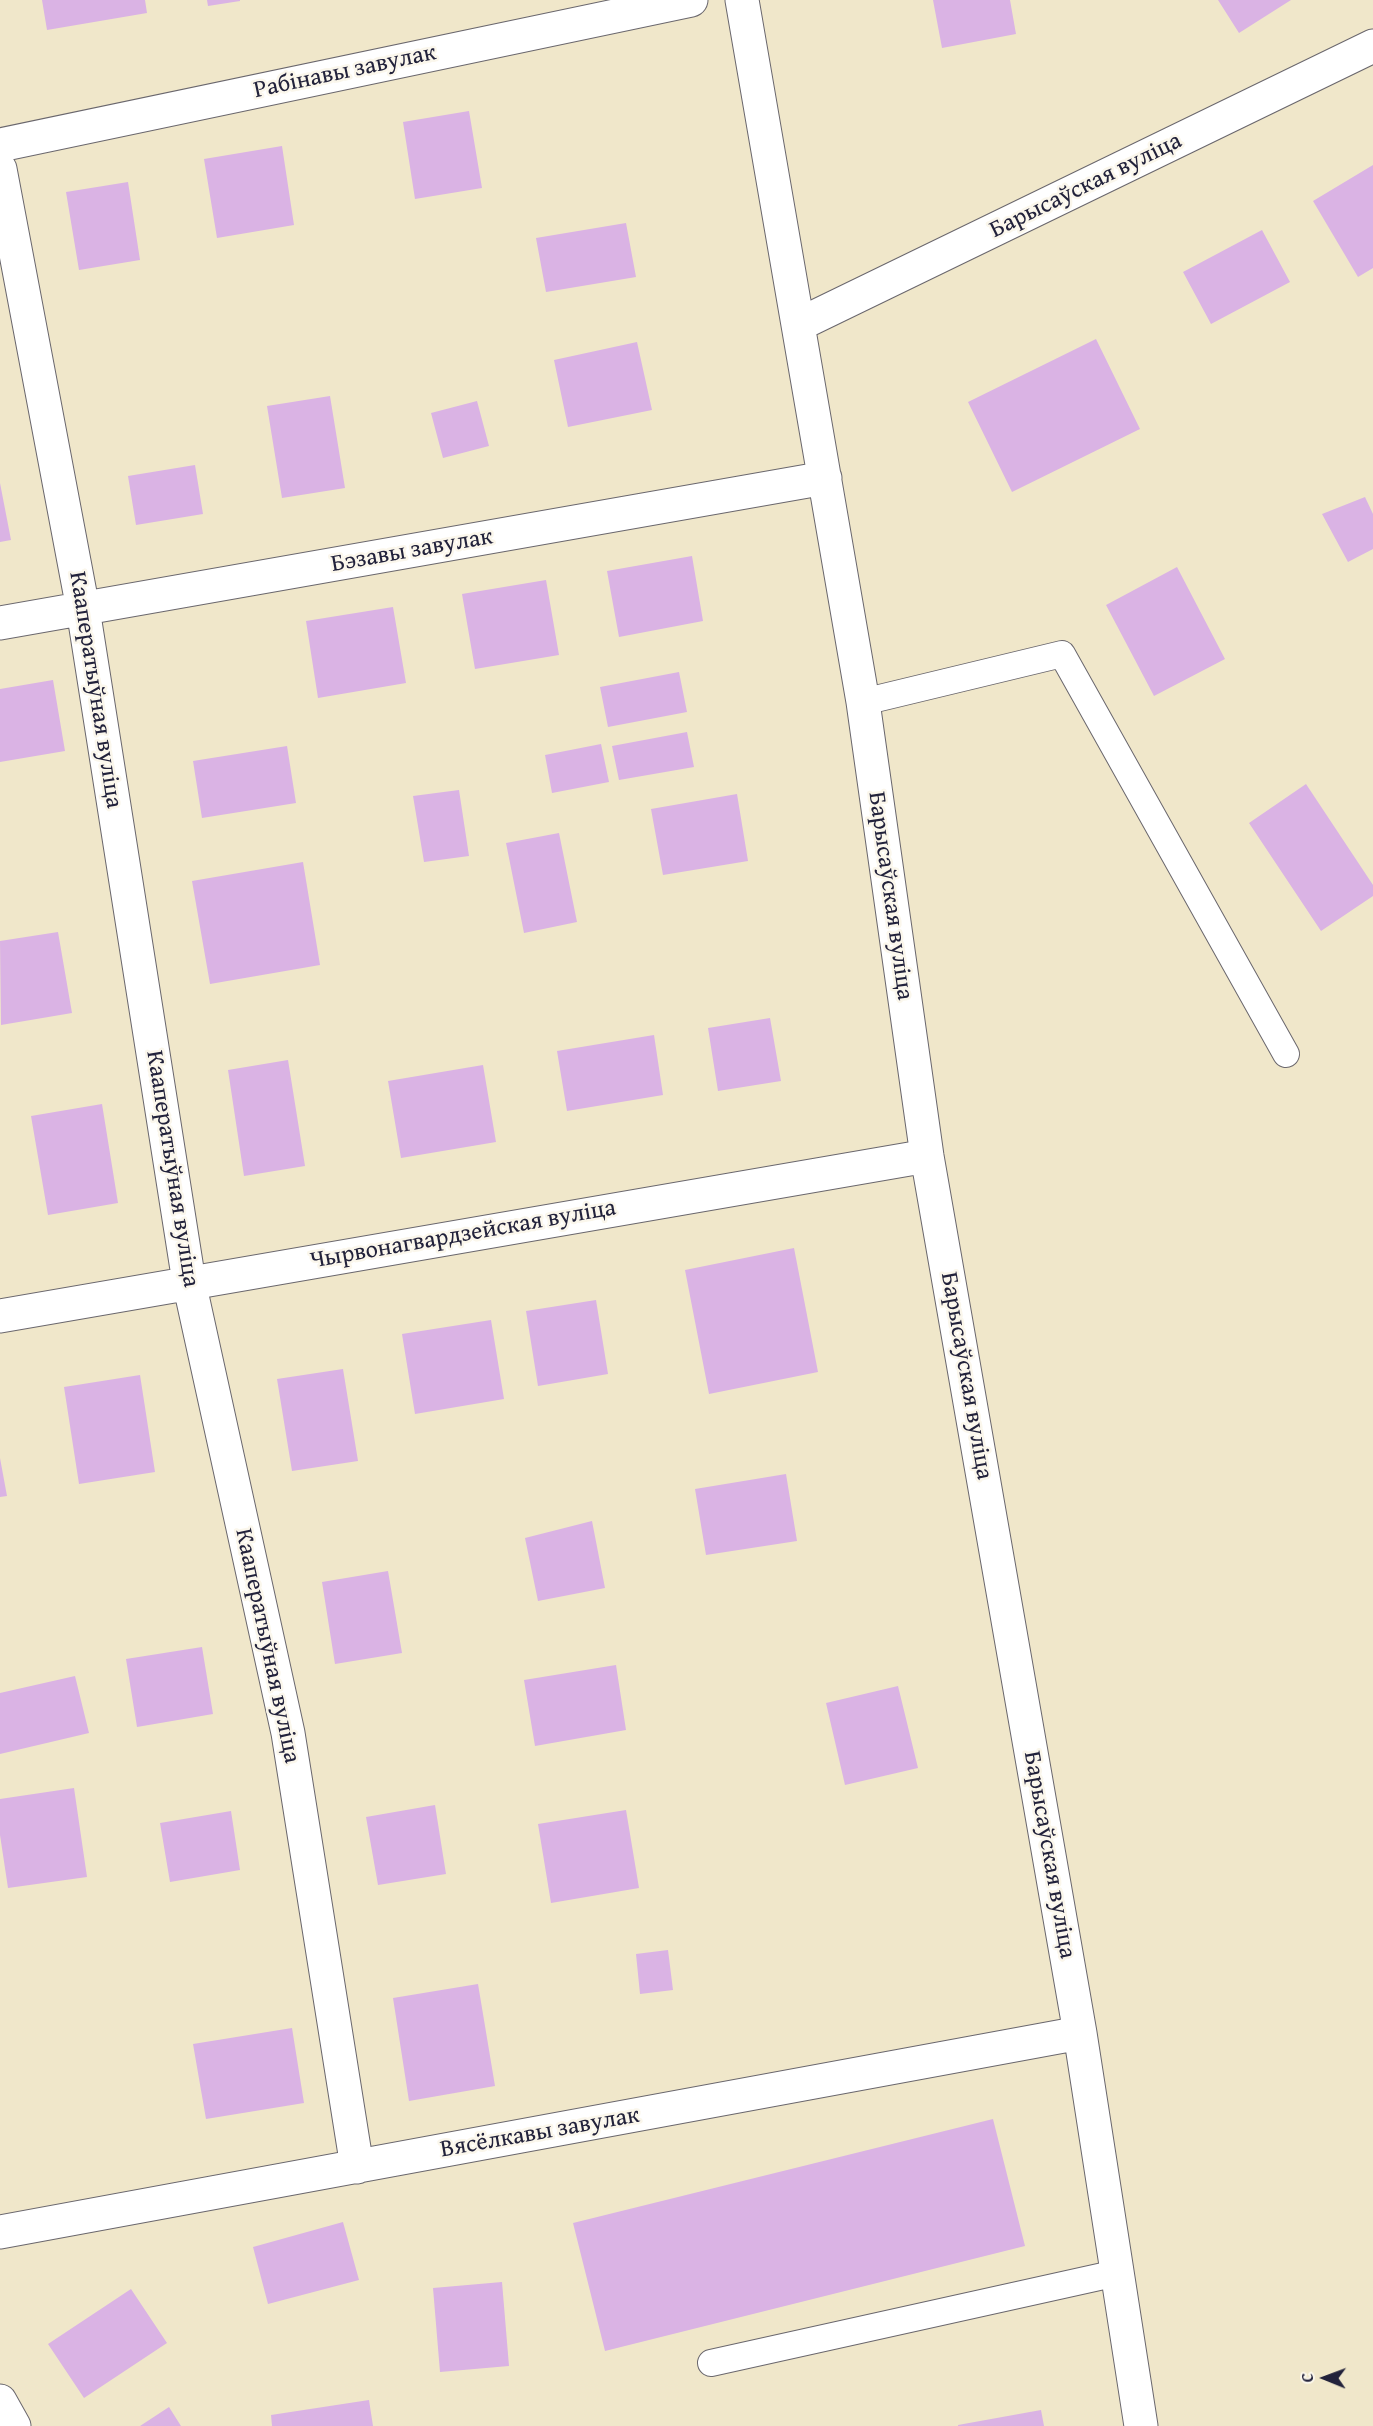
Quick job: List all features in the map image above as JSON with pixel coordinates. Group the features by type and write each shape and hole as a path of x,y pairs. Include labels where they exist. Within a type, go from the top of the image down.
{"street":[{"name":"Рабінавы завулак","path":"0,144 691,0"},
{"name":"Барысаўская вуліца","path":"742,0 863,702 927,1156 1080,2033 1141,2426"},
{"name":"Барысаўская вуліца","path":"798,325 1373,46"},
{"name":"Кааператыўная вуліца","path":"0,169 83,609 189,1282 288,1733 357,2167"},
{"name":"Бэзавы завулак","path":"0,623 825,478"},
{"name":"Чырвонагвардзейская вуліца","path":"0,1316 927,1156"},
{"name":"Вясёлкавы завулак","path":"0,2232 1080,2033"},
{"path":"0,2401 14,2426"}],"lane":[{"path":"863,702 1062,654 1286,1054"},
{"path":"711,2363 1117,2273"}],"building":[{"path":"42,0 145,0 147,13 47,30"},
{"path":"207,0 240,0 240,1 208,6"},
{"path":"933,0 1010,0 1016,34 942,48"},
{"path":"1218,0 1291,0 1239,33"},
{"path":"469,111 482,188 415,199 403,122"},
{"path":"282,146 294,225 217,238 204,159"},
{"path":"1373,165 1373,268 1358,277 1313,201"},
{"path":"128,182 140,260 79,270 66,192"},
{"path":"626,223 636,277 546,292 536,238"},
{"path":"1262,230 1290,282 1211,324 1183,272"},
{"path":"1096,339 1140,429 1012,492 968,402"},
{"path":"637,342 652,410 568,427 554,360"},
{"path":"330,396 345,488 282,498 267,406"},
{"path":"477,401 489,446 443,458 431,413"},
{"path":"195,465 203,514 136,525 128,476"},
{"path":"0,483 11,540 0,542"},
{"path":"1365,497 1373,514 1373,549 1348,562 1322,514"},
{"path":"692,556 703,621 619,637 607,571"},
{"path":"1177,567 1225,659 1154,696 1106,605"},
{"path":"546,580 559,655 475,669 462,594"},
{"path":"393,607 406,683 318,698 306,621"},
{"path":"679,672 687,712 608,727 600,687"},
{"path":"53,680 65,751 0,762 0,689"},
{"path":"687,732 694,767 619,780 612,746"},
{"path":"601,744 609,782 552,793 545,755"},
{"path":"287,746 296,803 202,818 193,761"},
{"path":"1306,784 1373,885 1373,896 1321,931 1249,823"},
{"path":"459,790 469,856 424,862 413,796"},
{"path":"737,794 748,861 663,875 651,809"},
{"path":"559,833 577,922 524,933 506,843"},
{"path":"303,862 320,965 210,984 192,881"},
{"path":"58,932 72,1013 1,1025 0,941"},
{"path":"770,1018 781,1081 718,1091 708,1028"},
{"path":"654,1035 663,1095 567,1111 557,1051"},
{"path":"288,1060 305,1166 244,1176 228,1070"},
{"path":"483,1065 496,1142 401,1158 388,1081"},
{"path":"102,1104 118,1203 48,1215 31,1116"},
{"path":"794,1248 818,1372 709,1394 685,1270"},
{"path":"596,1300 608,1374 538,1386 526,1311"},
{"path":"491,1320 504,1399 415,1414 402,1334"},
{"path":"343,1369 358,1461 292,1471 277,1379"},
{"path":"140,1375 155,1472 79,1484 64,1387"},
{"path":"0,1458 7,1496 0,1497"},
{"path":"786,1474 797,1541 706,1555 695,1489"},
{"path":"592,1521 605,1588 538,1601 525,1538"},
{"path":"388,1571 402,1653 335,1664 322,1582"},
{"path":"202,1647 213,1714 137,1727 126,1659"},
{"path":"616,1665 626,1730 535,1746 524,1680"},
{"path":"75,1676 89,1733 0,1754 0,1693"},
{"path":"898,1686 918,1768 845,1785 826,1703"},
{"path":"74,1788 87,1877 8,1888 0,1835 0,1799"},
{"path":"435,1805 446,1874 378,1885 366,1817"},
{"path":"626,1810 639,1888 551,1903 538,1824"},
{"path":"231,1811 240,1870 170,1882 160,1823"},
{"path":"668,1950 673,1990 640,1994 636,1954"},
{"path":"478,1984 495,2086 409,2101 393,1998"},
{"path":"292,2028 304,2103 206,2119 193,2044"},
{"path":"993,2119 1025,2246 605,2351 573,2223"},
{"path":"343,2222 359,2280 268,2304 253,2247"},
{"path":"502,2282 509,2366 440,2372 433,2288"},
{"path":"131,2289 167,2343 84,2398 48,2344"},
{"path":"369,2400 373,2426 272,2426 271,2415"},
{"path":"169,2407 181,2426 140,2426"},
{"path":"1041,2410 1044,2426 958,2426 958,2425"}]}
